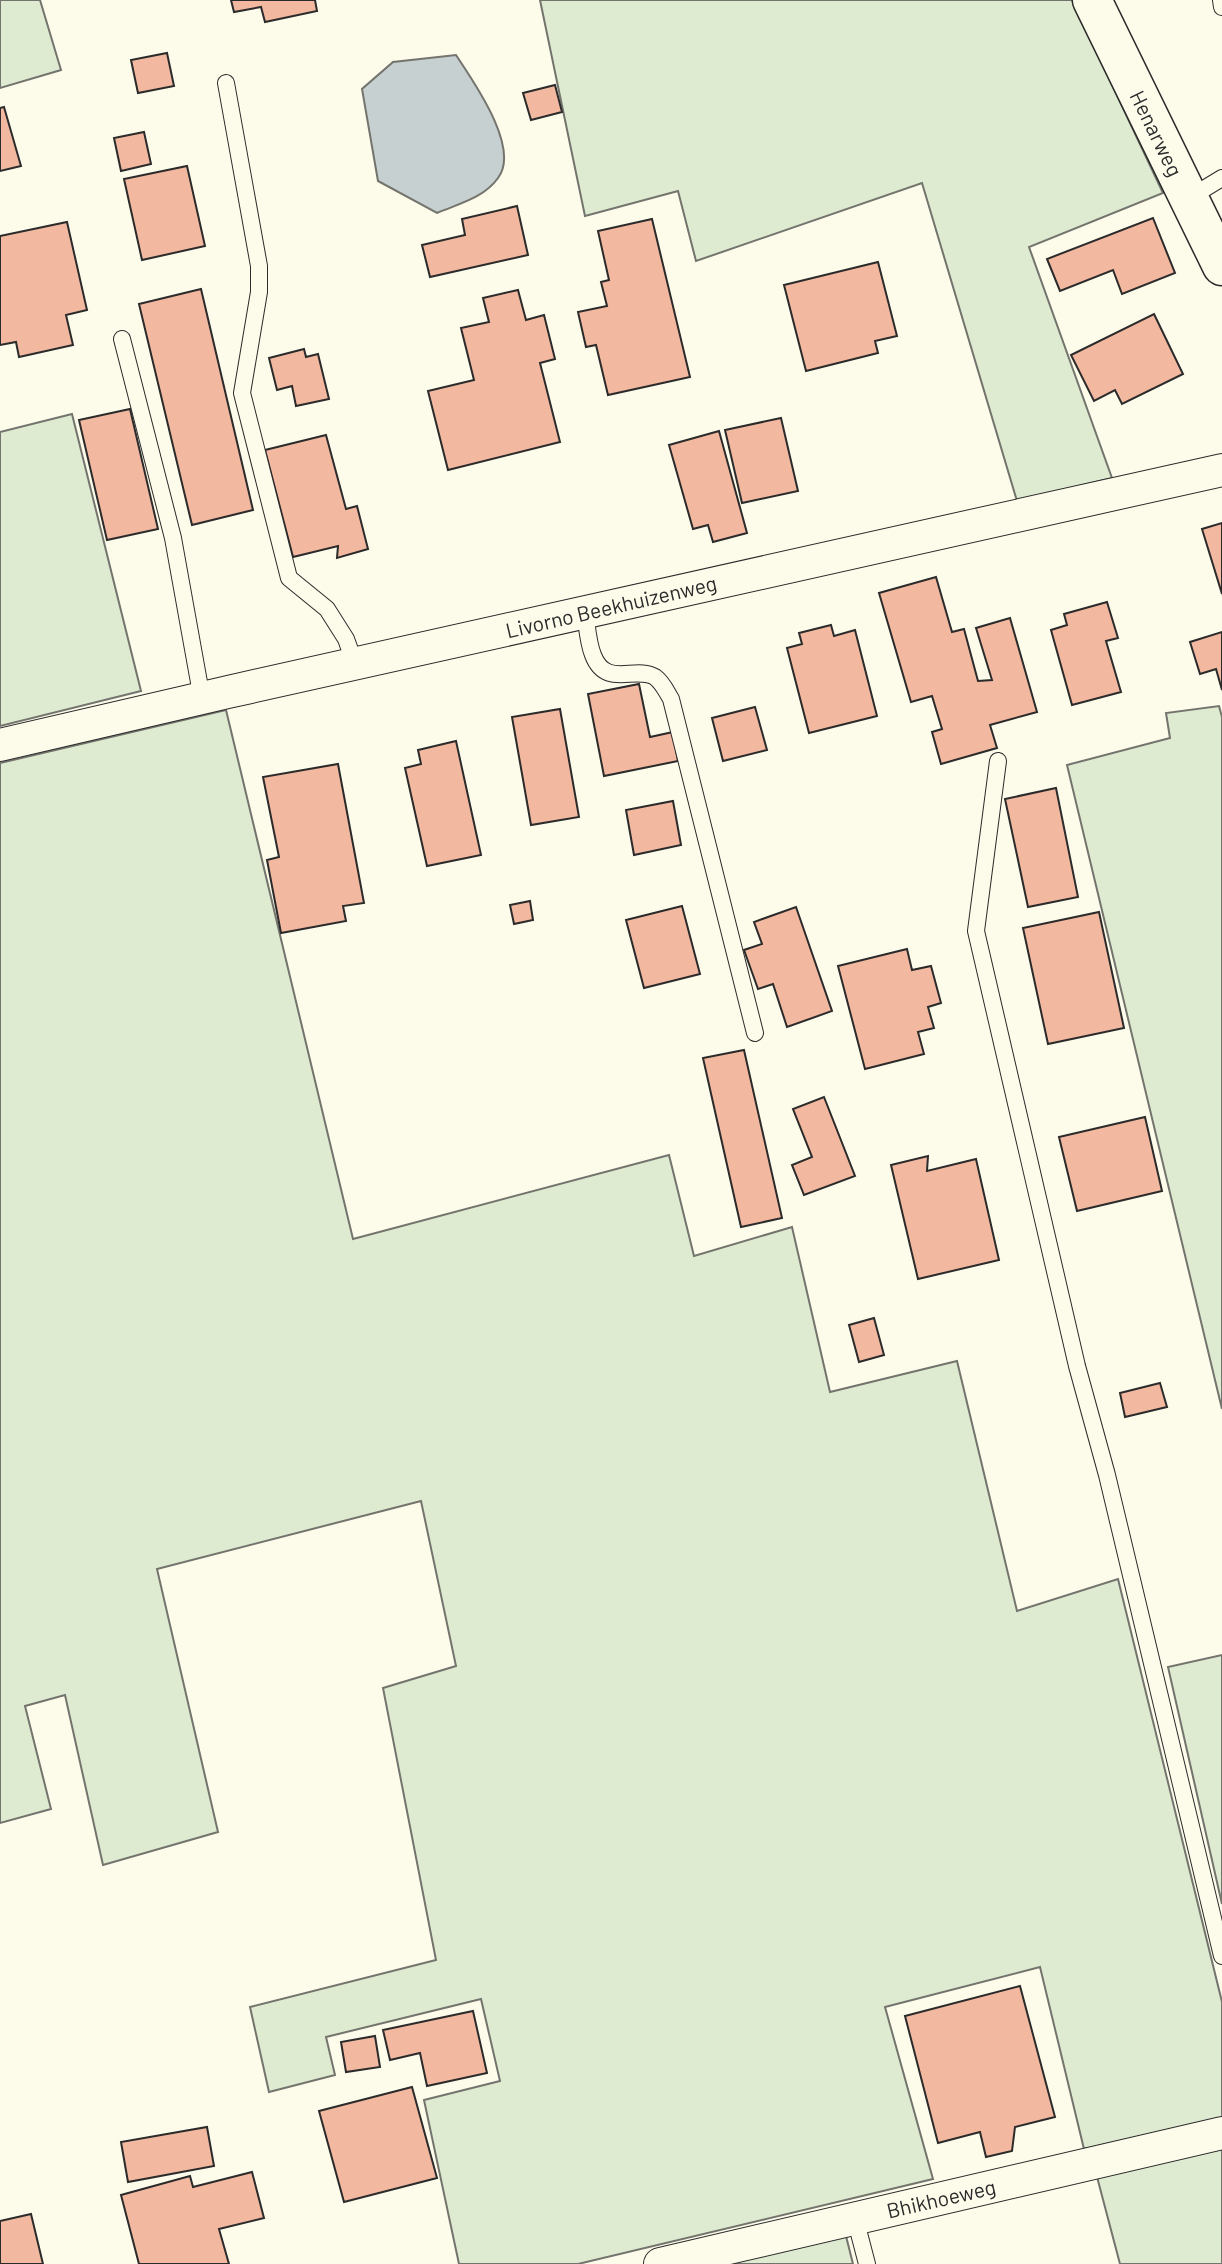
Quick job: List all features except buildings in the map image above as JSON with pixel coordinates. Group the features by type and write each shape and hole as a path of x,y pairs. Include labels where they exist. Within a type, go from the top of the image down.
{"street":[{"name":"Henarweg","path":"1092,0 1222,266"},
{"name":"Livorno Beekhuizenweg","path":"0,746 1222,470"},
{"name":"Bhikhoeweg","path":"660,2264 1222,2133"}],"lane":[{"path":"1221,0 1222,7"},
{"path":"226,83 259,266 259,292 242,393 289,578 327,609 346,639 355,664"},
{"path":"1189,198 1222,178"},
{"path":"122,339 173,538 202,699"},
{"path":"585,612 592,655 599,666 613,675 652,675 662,684 671,699 755,1033"},
{"path":"998,761 976,931 1077,1366 1107,1475 1222,1956"},
{"path":"855,2218 867,2264"}],"green space":[{"path":"0,0 40,0 61,70 0,88"},
{"path":"540,0 1072,0 1163,193 1029,247 1112,478 1017,501 922,183 696,261 678,191 585,216"},
{"path":"72,414 141,691 0,726 0,432"},
{"path":"1219,706 1222,717 1222,1409 1067,765 1170,738 1166,713"},
{"path":"226,710 353,1239 669,1155 694,1256 792,1227 830,1392 957,1361 1017,1611 1118,1579 1222,2002 1222,2118 1084,2149 1040,1967 885,2007 933,2179 578,2264 459,2264 424,2100 500,2081 481,1999 326,2037 335,2075 269,2092 250,2007 436,1960 383,1688 456,1666 421,1501 157,1569 218,1832 103,1865 65,1695 25,1706 51,1809 0,1823 0,763"},
{"path":"1222,1655 1222,1904 1168,1667"},
{"path":"1222,2145 1222,2264 1120,2264 1096,2173"},
{"path":"845,2232 853,2264 726,2264"}],"shaded area":[{"path":"456,55 492,115 504,150 503,165 498,178 486,191 437,213 378,181 362,89 393,62"}]}
